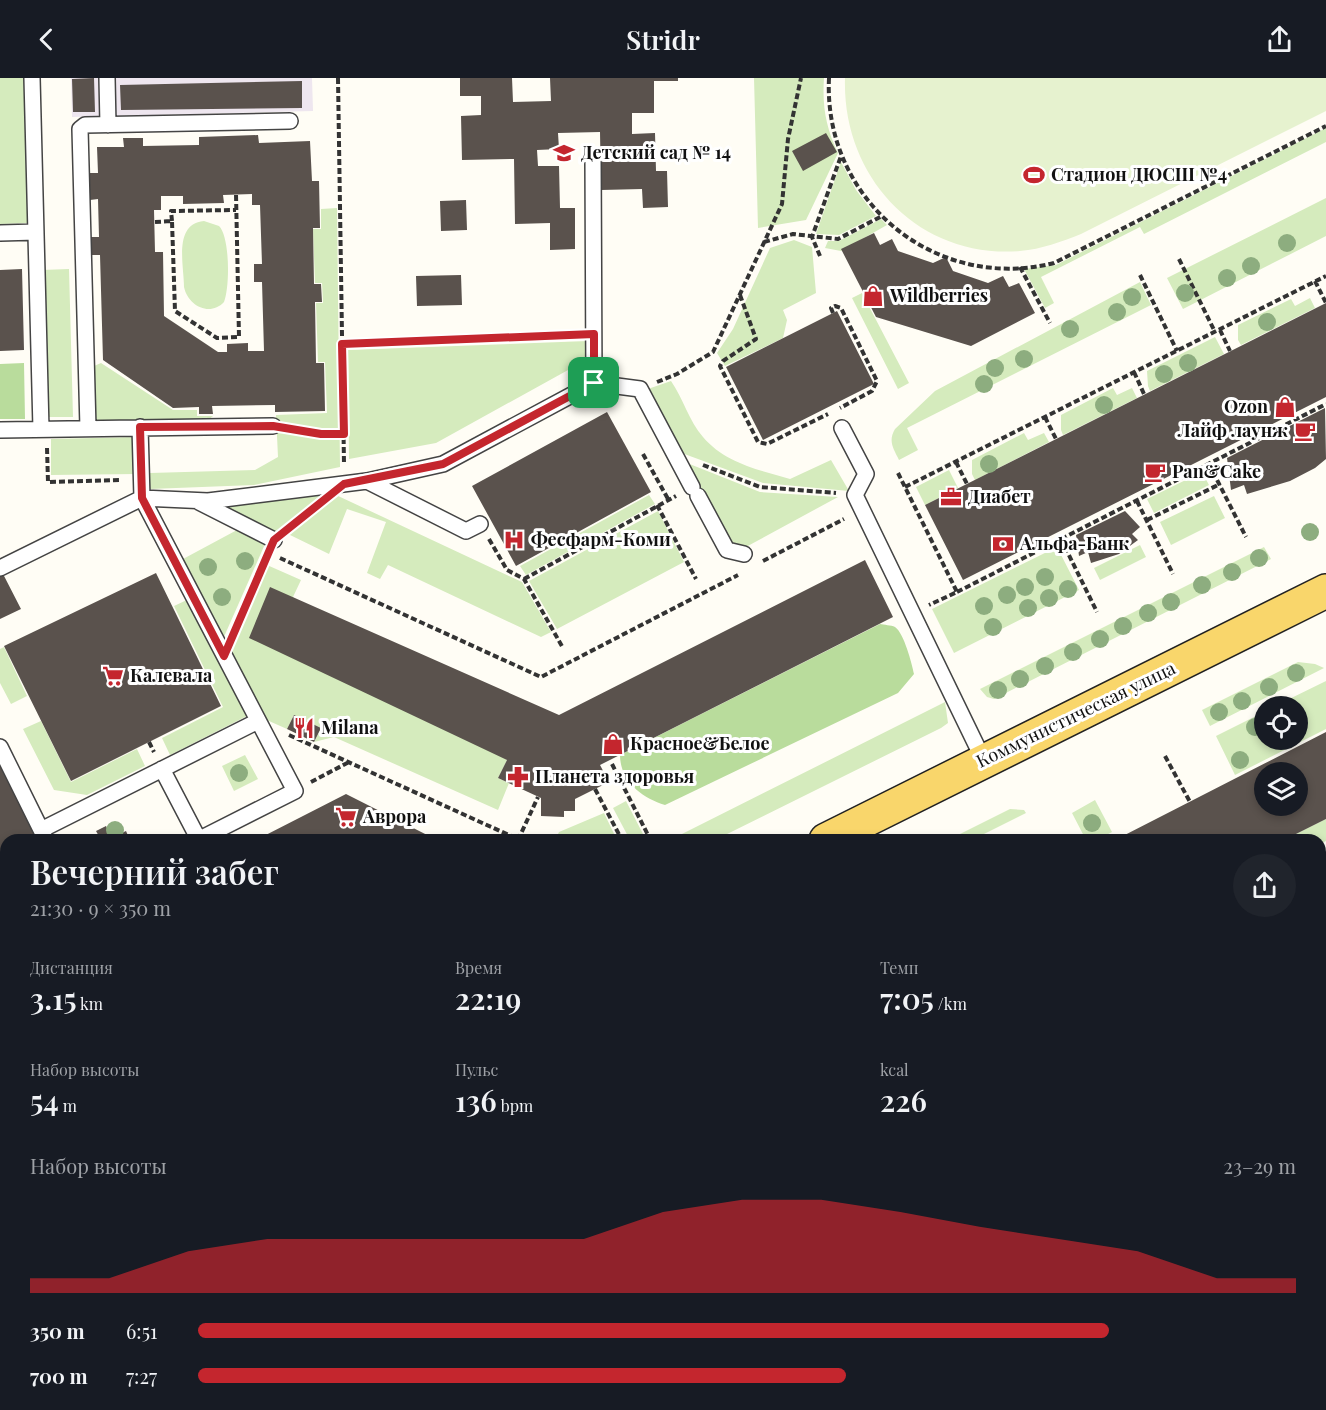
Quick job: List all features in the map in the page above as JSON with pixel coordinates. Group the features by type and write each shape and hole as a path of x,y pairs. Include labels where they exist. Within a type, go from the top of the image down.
{"main road":[{"name":"Коммунистическая улица","path":"838,834 1326,591"}],"lane":[{"path":"32,78 44,433"},
{"path":"107,78 108,125"},
{"path":"88,428 80,129 85,125 290,121"},
{"path":"593,156 594,383"},
{"path":"0,233 36,232"},
{"path":"0,568 142,498 208,501 367,481 443,464 594,383 640,389 727,550 744,554"},
{"path":"0,430 44,433 88,428 273,426"},
{"path":"140,427 142,498 295,791 211,834"},
{"path":"842,428 866,474 855,495 984,761"},
{"path":"367,481 466,531 480,524"},
{"path":"195,500 272,546"},
{"path":"45,834 162,769 258,721"},
{"path":"0,747 43,834"},
{"path":"162,769 196,834"}],"path":[{"path":"224,656 272,546 344,484 338,78"},
{"path":"640,389 676,374 713,352 782,204 788,139 801,78"},
{"path":"829,78 828,99 833,134 841,156 861,193 890,225 918,244 939,254 985,266 1020,267 1054,263 1326,126"},
{"path":"820,256 812,237 841,156"},
{"path":"236,194 239,337 217,338 175,311 171,211 236,210"},
{"path":"764,242 793,234 838,239 882,216"},
{"path":"154,222 172,221"},
{"path":"1179,259 1230,351"},
{"path":"1020,267 1050,323"},
{"path":"1140,275 1177,351"},
{"path":"905,487 1326,276"},
{"path":"1315,281 1326,303"},
{"path":"740,295 756,339 723,360 720,366 758,442 767,444 872,391 877,385 841,308 835,306 831,308 833,313"},
{"path":"342,344 594,334"},
{"path":"1134,372 1144,394"},
{"path":"920,610 1326,404"},
{"path":"1045,417 1056,439"},
{"path":"273,426 321,434 344,434"},
{"path":"44,433 48,482 121,480 122,508"},
{"path":"643,454 668,500"},
{"path":"676,454 760,487 855,495"},
{"path":"956,462 967,484"},
{"path":"1209,464 1246,537"},
{"path":"898,473 957,592"},
{"path":"1147,520 1220,484"},
{"path":"1137,501 1173,574"},
{"path":"524,579 657,505 696,579"},
{"path":"759,563 853,515"},
{"path":"480,524 507,570 524,579 563,648"},
{"path":"1061,539 1097,612"},
{"path":"272,546 541,677 739,574"},
{"path":"258,721 507,834"},
{"path":"1165,756 1190,802"},
{"path":"295,791 349,762"},
{"path":"612,764 647,834"},
{"path":"595,789 619,834"},
{"path":"519,834 538,796"}],"shaded area":[{"path":"71,78 312,78 313,111 72,117"}],"green space":[{"path":"0,78 25,78 29,223 0,224"},
{"path":"754,78 824,78 826,117 830,135 838,153 806,220 758,228"},
{"name":"Стадион ДЮСШ №4","path":"845,78 1326,78 1326,111 1081,234 1051,245 1028,250 983,250 949,241 919,226 893,205 872,178 857,148 847,114"},
{"path":"1326,128 1326,142 1144,234 1140,227 1041,277 1054,303 1045,308 1024,269 1056,265"},
{"path":"841,162 856,190 876,216 839,235 816,234"},
{"path":"1326,198 1326,236 1183,309 1167,278"},
{"path":"337,208 340,467 254,485 150,489 150,473 255,470 278,457 276,415 327,413 325,362 318,362 316,303 323,303 322,283 315,283 313,229 321,229 321,209"},
{"path":"881,219 887,225 841,251 825,248 828,241 839,241"},
{"path":"204,221 219,226 223,232 227,251 226,295 224,302 212,309 195,304 186,294 184,287 182,247 184,237 194,224"},
{"path":"794,240 812,247 816,293 783,310 787,320 783,338 725,366 717,353 733,329 770,248"},
{"path":"69,269 73,417 46,417 42,270"},
{"path":"1140,282 1151,305 907,428 918,450 899,460 892,441 895,429 935,391"},
{"path":"862,293 909,383 898,389 852,298"},
{"path":"1310,298 1315,308 1241,345 1238,340 1238,325 1291,299 1295,306"},
{"path":"1215,337 1224,354 1150,391 1147,371"},
{"path":"588,341 588,359 436,443 349,459 348,350"},
{"path":"24,363 25,419 0,419 0,364"},
{"path":"101,363 173,410 197,410 197,416 213,416 207,421 98,422 92,415 94,366"},
{"path":"671,381 698,431 722,453 743,464 790,479 831,460 849,491 763,483 679,452 645,390"},
{"path":"1113,388 1117,395 1132,388 1137,398 1063,435 1061,415"},
{"path":"1024,433 1028,440 1044,433 1049,442 975,480 972,474 972,460"},
{"path":"136,437 137,474 51,475 51,439"},
{"path":"682,461 760,492 838,497 744,548 729,544"},
{"path":"949,470 958,488 925,505 916,487"},
{"path":"1202,472 1209,485 1154,513 1147,499"},
{"path":"330,492 276,533 214,505"},
{"path":"336,495 522,582 551,632 541,637 388,565 380,579 367,573 386,522 347,509 329,554 288,534"},
{"path":"649,495 655,504 526,575 520,566"},
{"path":"1214,496 1225,518 1171,545 1160,522"},
{"path":"658,511 684,562 557,629 529,581"},
{"path":"237,530 265,544 223,639 183,559"},
{"path":"1140,545 1146,557 1100,580 1094,568"},
{"path":"1057,547 1079,590 954,653 932,609"},
{"path":"1264,547 1271,559 994,699 987,697 980,689"},
{"path":"267,565 301,580 293,597 507,760 498,778 509,783 498,810 334,737 314,742 321,728 294,715 287,729 260,717 230,655"},
{"path":"189,599 247,716 170,755 162,738 223,707 174,606"},
{"path":"880,624 893,626 898,630 914,674 898,693 665,805 648,798 628,780 620,755"},
{"path":"4,647 27,696 11,704 0,683 0,649"},
{"path":"1298,662 1315,664 1324,668 1269,696 1254,696 1254,704 1210,726 1202,710"},
{"path":"1326,681 1326,729 1308,738 1308,696 1295,696"},
{"path":"945,702 948,723 941,728 727,834 682,834"},
{"path":"1254,717 1254,750 1284,750 1261,762 1254,762 1254,765 1235,775 1216,736"},
{"path":"41,721 71,782 137,749 145,766 87,795 54,790 23,729"},
{"path":"245,755 258,779 234,791 222,766"},
{"path":"1095,800 1112,832 1083,834 1072,813"},
{"path":"626,801 643,834 627,834 613,808"},
{"path":"1010,809 1024,810 1026,813 984,834 960,834"},
{"path":"604,813 614,834 558,834"},
{"path":"1326,819 1326,834 1296,834"}],"building":[{"path":"94,78 95,112 73,112 72,79"},
{"path":"460,78 512,78 513,102 551,101 550,78 678,78 678,81 654,81 654,113 632,113 632,134 655,133 656,171 667,171 668,207 643,208 642,189 601,190 600,132 558,133 559,149 537,150 538,166 559,166 560,208 575,208 575,249 550,250 550,223 515,224 514,159 462,160 461,116 481,115 481,96 460,96"},
{"path":"302,81 302,108 121,110 120,85"},
{"path":"826,133 837,152 803,171 792,151"},
{"path":"258,135 259,143 310,141 312,181 319,181 320,228 313,228 314,284 321,284 322,302 315,302 316,363 324,363 325,411 275,412 275,405 212,406 213,414 199,414 199,407 173,408 103,360 100,255 91,255 91,237 99,237 98,199 90,200 89,173 98,173 97,147 124,147 123,138 143,138 143,146 199,145 199,137","holes":["252,194 252,205 260,205 262,264 254,264 254,282 262,282 264,351 248,351 248,343 227,344 227,352 218,352 164,316 163,252 155,252 154,210 161,210 161,196 183,196 183,204 224,203 223,195"]},
{"path":"466,200 467,230 441,231 440,201"},
{"path":"874,233 880,245 892,239 898,251 933,263 946,257 953,271 988,283 1003,276 1009,287 1019,283 1035,313 971,346 876,317 841,249"},
{"path":"22,269 24,350 0,351 0,270"},
{"path":"461,275 462,305 417,306 416,276"},
{"path":"1326,303 1326,397 963,580 925,505"},
{"path":"837,311 874,384 763,440 726,367"},
{"path":"1325,408 1326,459 1315,468 1290,481 1247,494 1244,485 1231,490 1227,458"},
{"path":"607,412 651,492 516,566 472,486"},
{"path":"1125,511 1140,527 1132,534 1138,540 1119,554 1091,563 1088,552 1079,556 1076,535"},
{"path":"865,560 893,617 600,765 609,782 575,799 575,811 564,811 564,817 541,816 541,798 498,778 507,760 249,638 270,587 559,715"},
{"path":"2,572 21,609 0,619 0,573"},
{"name":"Калевала","path":"156,573 221,706 71,781 4,646"},
{"name":"Milana","path":"294,715 321,728 314,742 287,729"},
{"path":"1326,732 1326,819 1296,834 1127,834 1254,769 1254,816 1308,816 1308,762 1267,762 1291,750 1308,750 1308,741"},
{"path":"0,764 34,834 0,834"},
{"name":"Аврора","path":"346,794 425,834 268,834"},
{"path":"106,826 110,834 98,834 96,831"}],"place":[{"name":"Детский сад № 14","path":"564,153"},
{"name":"Стадион ДЮСШ №4","path":"1034,175"},
{"name":"Wildberries","path":"873,296"},
{"name":"Ozon","path":"1285,407"},
{"name":"Лайф лаунж","path":"1305,431"},
{"name":"Pan&Cake","path":"1155,472"},
{"name":"Диабет","path":"951,497"},
{"name":"Фесфарм-Коми","path":"514,540"},
{"name":"Альфа-Банк","path":"1003,544"},
{"name":"Калевала","path":"113,676"},
{"name":"Milana","path":"304,728"},
{"name":"Красное&Белое","path":"613,744"},
{"name":"Планета здоровья","path":"518,777"},
{"name":"Аврора","path":"346,817"}],"route":[{"path":"594,334 594,383 443,464 344,484 274,540 224,656 142,498 140,427 273,426 321,434 344,434 342,344 594,334"}]}
